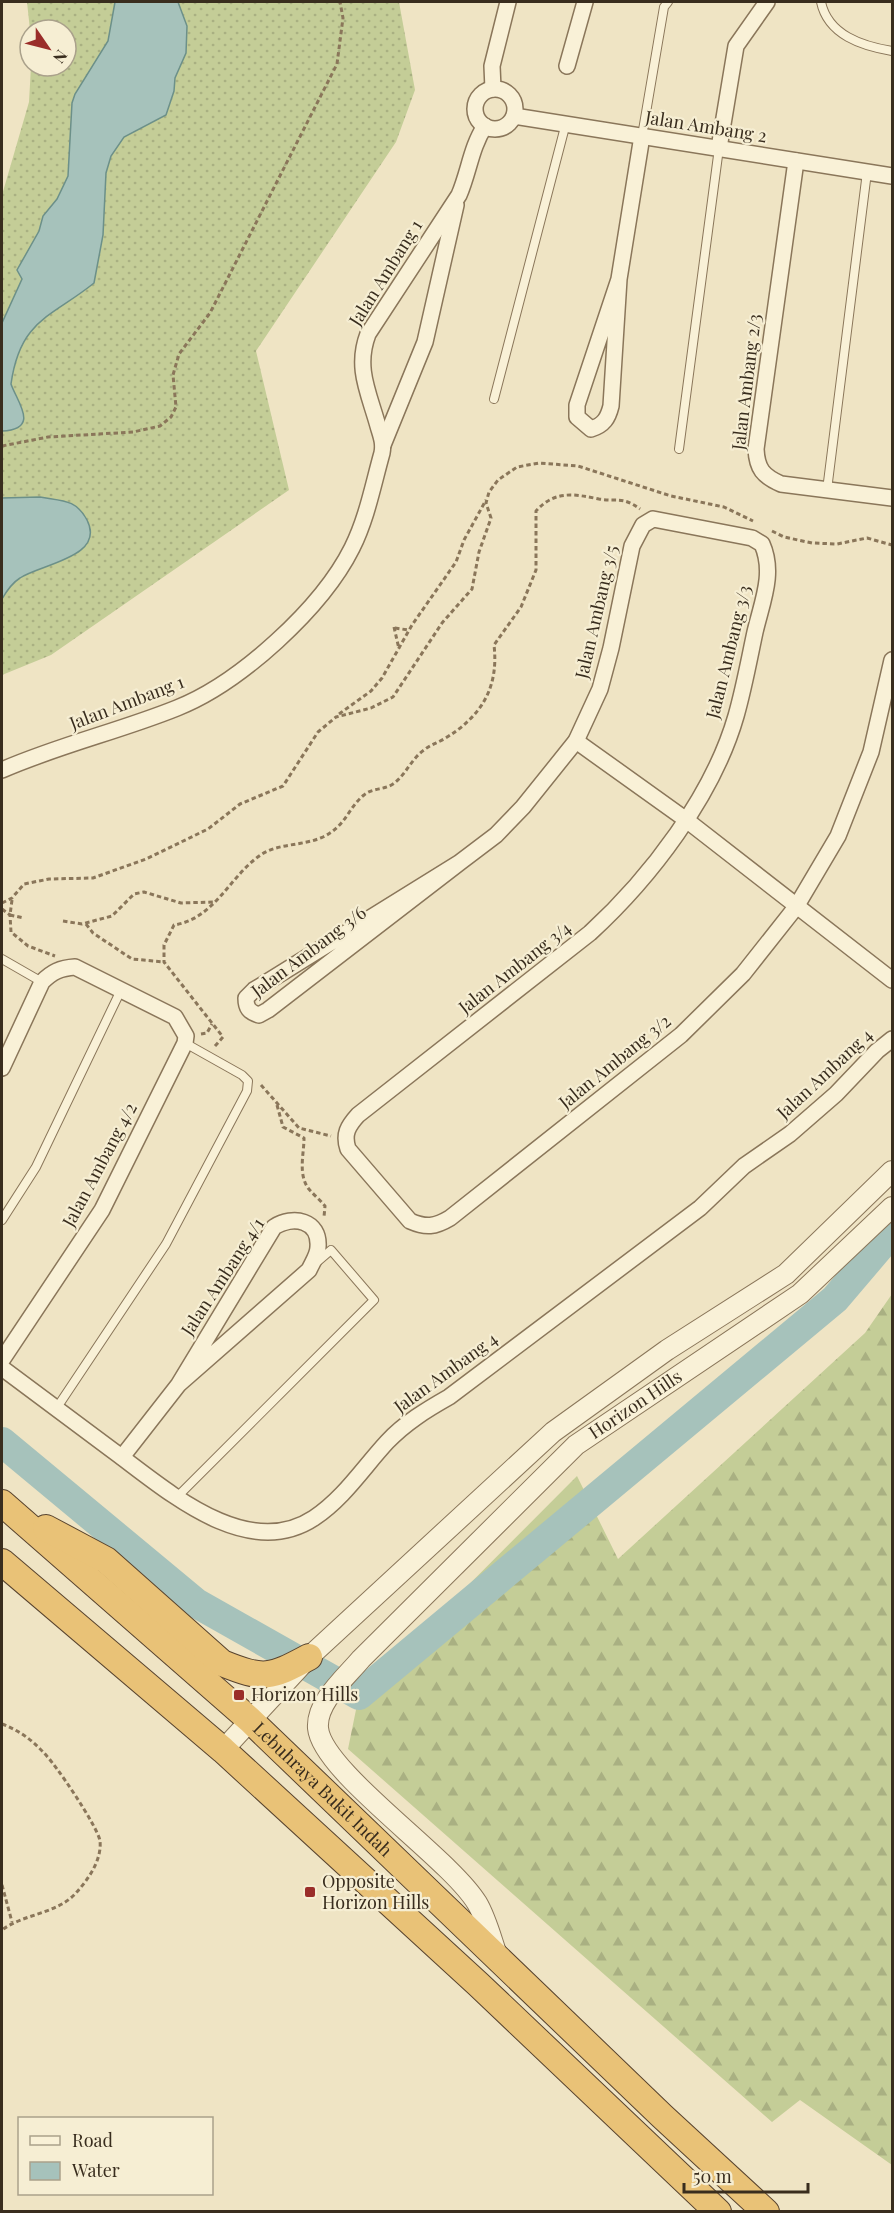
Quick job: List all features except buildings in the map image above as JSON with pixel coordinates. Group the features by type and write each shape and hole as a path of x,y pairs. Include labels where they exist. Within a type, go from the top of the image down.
{"highway":[{"path":"3,1504 106,1560 222,1663 246,1673 264,1676 280,1672 309,1656"},
{"name":"Lebuhraya Bukit Indah","path":"3,1504 250,1720 766,2211"},
{"name":"Lebuhraya Bukit Indah","path":"2,1562 223,1750 478,1984 718,2211"}],"street":[{"path":"493,88 492,66 508,2"},
{"path":"567,66 585,2"},
{"path":"719,148 736,46 767,2"},
{"path":"493,88 503,90 511,97 515,106 511,122 499,129 485,126 478,121 475,105 485,91 493,88"},
{"name":"Jalan Ambang 2","path":"514,116 892,176"},
{"name":"Jalan Ambang 1","path":"2,770 179,707 225,681 268,651 313,604 351,550 364,521 383,445 425,342 459,195 469,171 475,142 485,126"},
{"path":"619,279 577,405 577,417 591,429 604,422 611,406 619,279 642,136"},
{"name":"Jalan Ambang 2/3","path":"796,161 756,449 757,464 765,477 781,484 892,498"},
{"name":"Jalan Ambang 1","path":"383,445 362,370 361,352 368,334 459,195"},
{"name":"Jalan Ambang 3/3","path":"648,522 752,538 762,544 768,556 770,570 735,718 713,772 685,819"},
{"name":"Jalan Ambang 3/5","path":"576,741 600,689 632,546 648,522"},
{"name":"Jalan Ambang 3/2","path":"346,1133 348,1149 410,1221 422,1226 437,1226 688,1028 743,974 796,907 838,836 871,752 892,660"},
{"path":"576,741 685,819 892,980"},
{"name":"Jalan Ambang 3/6","path":"459,863 254,990 246,998 246,1007 252,1013 259,1015 268,1010 496,835 523,807 576,741"},
{"name":"Jalan Ambang 3/4","path":"346,1133 358,1115 590,933 619,907 647,874 685,819"},
{"path":"2,1068 42,982 62,968 75,967 175,1017 186,1036 185,1043"},
{"name":"Jalan Ambang 4","path":"2,1368 177,1498 221,1522 262,1532 288,1529 313,1519 357,1479 387,1443 411,1420 449,1397 700,1208 744,1166 790,1134 836,1094 877,1051 892,1039"},
{"name":"Jalan Ambang 4/2","path":"2,1360 102,1210 185,1043"},
{"name":"Horizon Hills","path":"223,1750 309,1656 553,1432 667,1350 786,1274 892,1171"},
{"name":"Horizon Hills","path":"499,1959 477,1903 413,1834 352,1781 326,1749 318,1728 322,1710 330,1695 361,1659 576,1445 800,1294 892,1207"},
{"name":"Jalan Ambang 4/1","path":"122,1457 179,1384 274,1227 285,1220 298,1219 311,1226"},
{"path":"309,1270 318,1251 318,1238 311,1226"},
{"name":"Jalan Ambang 4/1","path":"179,1384 309,1270"}],"lane":[{"path":"642,136 664,8 668,2"},
{"path":"821,2 826,19 834,27 865,45 892,51"},
{"path":"495,399 566,123"},
{"path":"680,450 719,148"},
{"path":"827,490 867,172"},
{"path":"2,958 42,982"},
{"path":"2,1220 36,1167 121,989"},
{"path":"56,1409 166,1244 247,1091 248,1081 242,1075 185,1043"},
{"path":"177,1498 374,1300 331,1250 309,1270"}],"path":[{"path":"2,446 48,437 133,432 159,426 171,417 177,407 172,375 179,354 210,313 337,64 343,18 340,2"},
{"path":"2,903 12,898 24,884 49,879 93,878 146,859 208,829 240,804 283,786 318,732 371,691 456,562 464,540 498,480 517,467 526,464 567,464 588,468 671,496 724,507 756,522"},
{"path":"221,1054 213,1049 223,1036 164,962 164,945 174,925 193,919 215,902 261,855 275,848 312,841 338,828 363,795 392,785 419,754 454,732 486,700 494,683 496,665 494,645 515,617 536,570 536,511 542,504 552,498 578,494 600,499 626,499 648,522"},
{"path":"336,717 371,708 393,697 442,623 467,597 472,589 480,552 491,518 487,498"},
{"path":"769,529 784,537 812,543 837,544 867,538 892,545"},
{"path":"399,651 394,627 405,631 410,629"},
{"path":"63,921 86,924 112,916 134,894 144,892 181,903 215,902"},
{"path":"10,915 12,898"},
{"path":"2,909 10,915 24,918"},
{"path":"86,924 93,933 132,959 164,962"},
{"path":"255,1078 305,1132 346,1133"},
{"path":"277,1103 283,1128 304,1138 302,1169 304,1179 309,1189 326,1206 326,1213 322,1219 311,1226"},
{"path":"2,1724 22,1734 45,1754 74,1794 100,1839 99,1855 90,1875 74,1896 55,1907 12,1922 2,1930"},
{"path":"2,1885 12,1922"}],"green space":[{"path":"27,2 399,2 415,90 396,142 256,351 289,490 51,655 2,675 2,195 29,102 30,78 78,78 78,18 29,18"},
{"path":"892,1294 892,2165 800,2100 772,2122 348,1749 359,1695 577,1476 618,1559 865,1333"}],"water":[{"path":"115,2 178,2 187,26 186,53 175,78 174,91 166,115 124,137 111,156 106,173 103,235 94,283 40,322 30,332 15,362 11,384 21,406 24,420 14,429 2,431 2,323 22,279 17,270 39,231 43,216 57,199 68,176 72,103 75,94 108,41"},
{"path":"40,497 62,500 78,508 87,520 90,533 88,543 68,558 20,578 2,599 2,498"}],"waterway":[{"path":"2,1442 196,1603 359,1695 835,1299 892,1232"}],"place":[{"name":"Horizon Hills","path":"239,1695"},
{"name":"Opposite Horizon Hills","path":"310,1892"}]}
